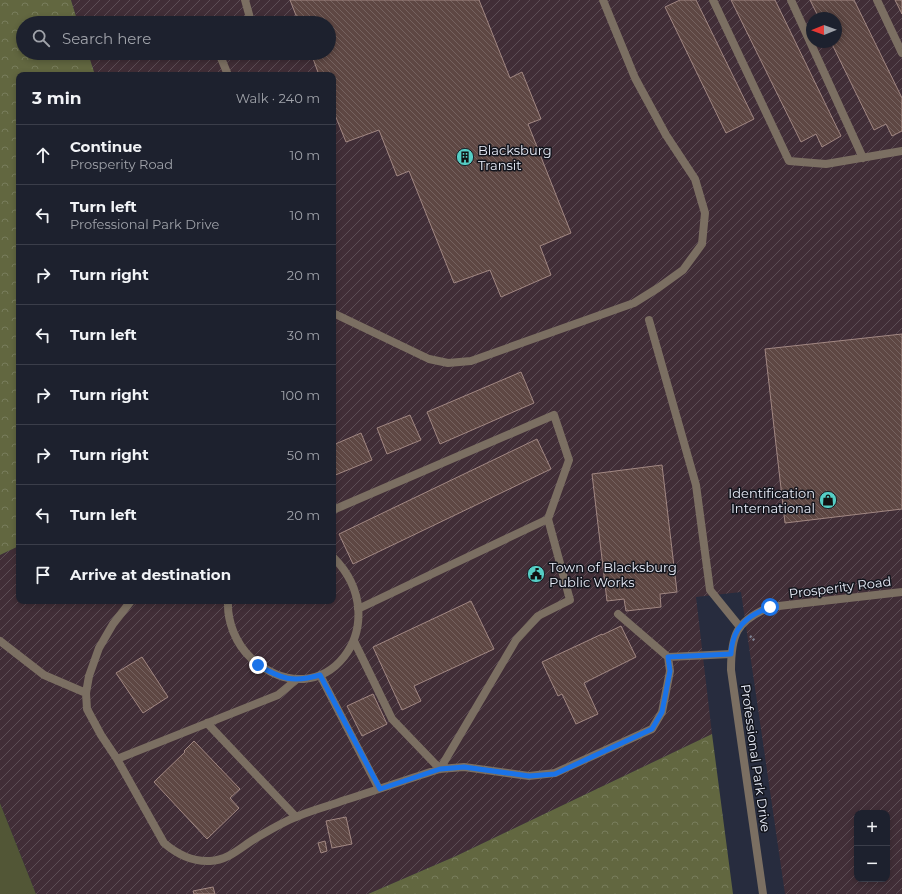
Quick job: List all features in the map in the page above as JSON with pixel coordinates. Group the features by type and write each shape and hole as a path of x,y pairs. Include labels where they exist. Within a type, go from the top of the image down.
{"street":[{"path":"244,0 249,16"},
{"path":"336,316 429,359 448,363 471,361 634,303 683,270 702,244 705,213 694,179 666,135 635,78 603,0"},
{"path":"713,0 789,161 826,164 902,151"},
{"path":"791,0 863,158"},
{"path":"877,0 902,53"},
{"path":"222,60 227,72"},
{"path":"649,320 696,485 710,590 740,627"},
{"path":"336,509 554,415 568,460 548,519 570,600 538,616 516,640 440,769"},
{"path":"358,609 548,519"},
{"path":"228,604 230,619 240,645 258,665 270,672 296,680 320,675 331,669 340,661 354,641 357,630 358,609 353,586 348,575 336,560"},
{"name":"Prosperity Road","path":"740,627 748,618 770,607 902,592"},
{"path":"129,604 113,624 99,648 89,676 86,693 87,709 164,842 180,855 200,861 222,859 233,854 255,838 296,817 440,769 464,767 529,776 555,774 652,729 662,712 670,671 668,657 618,614"},
{"name":"Professional Park Drive","path":"740,627 733,640 731,670 763,894"},
{"path":"0,641 44,675 86,693"},
{"path":"354,641 392,719 440,769"},
{"path":"668,657 731,654"},
{"path":"320,675 380,789"},
{"path":"117,759 278,695 296,680"},
{"path":"207,723 296,817"}],"shaded area":[{"path":"71,0 902,0 902,894 785,894 741,592 696,597 712,734 456,856 368,894 36,894 0,803 0,555 16,547 16,604 336,604 336,72 94,72 90,60 336,60 336,16 76,16"}],"green space":[{"path":"0,0 71,0 76,16 16,16 16,60 90,60 94,72 16,72 16,547 0,555"},
{"path":"712,734 733,894 368,894 456,856"},
{"path":"0,803 36,894 0,894"}],"building":[{"name":"Blacksburg Transit","path":"290,0 479,0 510,78 522,72 541,119 528,124 571,233 540,246 551,275 501,297 490,270 454,283 409,171 397,176 379,130 346,142 336,117 336,72 318,72 314,60 336,60 336,16 296,16"},
{"path":"680,0 696,0 754,119 726,133 665,7"},
{"path":"731,0 775,0 841,136 822,147 816,134 801,142"},
{"path":"810,0 854,0 902,98 902,131 892,136 886,124 874,130 834,48 842,48 842,12 816,12"},
{"path":"895,0 902,0 902,14"},
{"path":"902,334 902,509 785,523 765,349"},
{"path":"521,372 534,403 440,444 427,412"},
{"path":"410,415 421,440 387,454 377,428"},
{"path":"361,433 372,460 336,475 336,444"},
{"path":"537,439 551,469 353,564 339,534"},
{"path":"662,465 677,592 660,594 661,607 626,611 624,599 607,601 592,474"},
{"path":"471,601 494,649 414,686 421,701 402,710 373,647"},
{"path":"621,626 636,657 584,683 598,714 576,724 562,694 558,696 542,662"},
{"path":"142,657 168,697 143,713 116,673"},
{"path":"373,694 387,724 362,736 347,706"},
{"path":"194,741 240,789 230,798 239,808 207,839 154,782 185,752 184,751"},
{"path":"346,817 352,844 332,848 326,821"},
{"path":"325,841 327,851 321,853 318,843"},
{"path":"213,887 215,894 194,894 193,891"}],"place":[{"name":"Blacksburg Transit","path":"465,157"},
{"name":"Identification International","path":"828,500"},
{"name":"Town of Blacksburg Public Works","path":"536,574"}],"route":[{"path":"258,665 270,672 296,680 320,675 380,789 440,769 464,767 529,776 555,774 652,729 662,712 670,671 668,657 731,654 733,640 740,627 748,618 770,607"}]}
